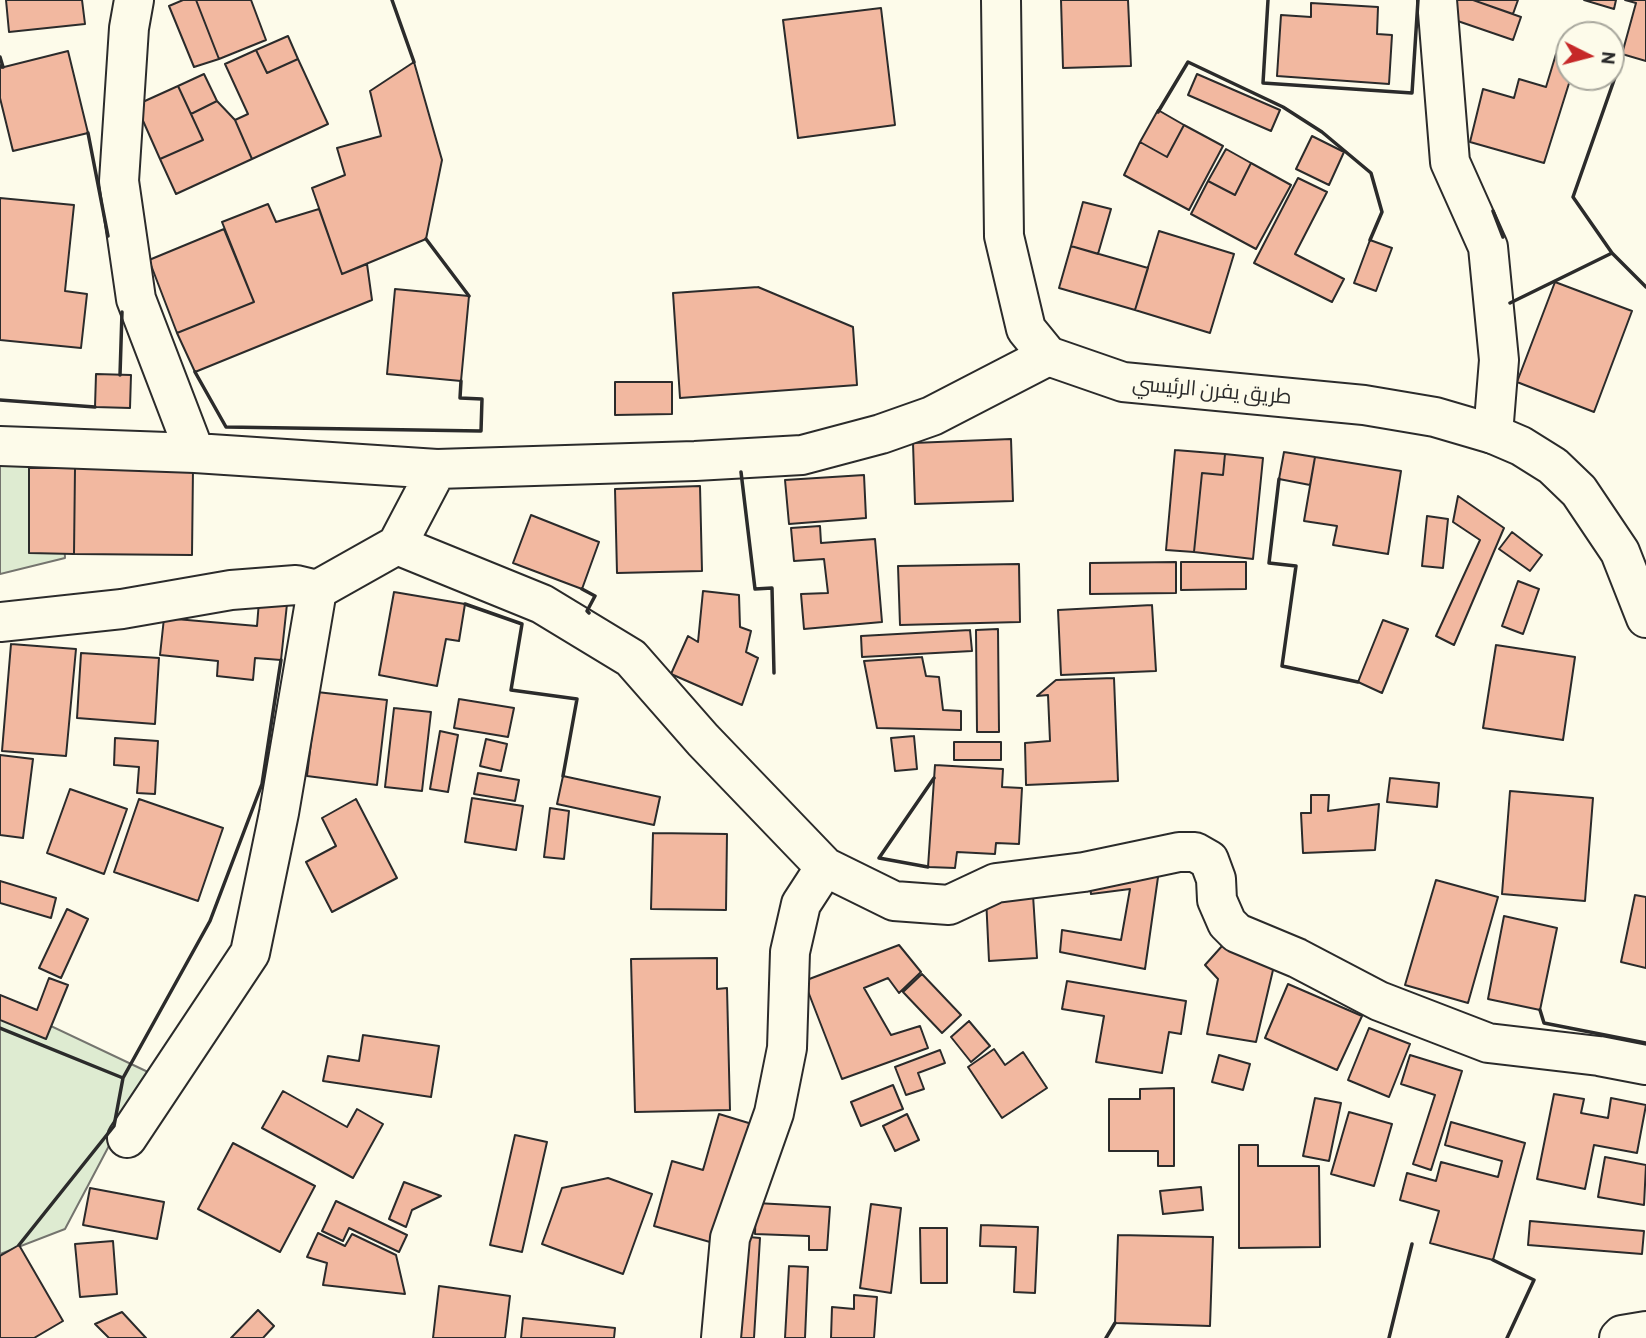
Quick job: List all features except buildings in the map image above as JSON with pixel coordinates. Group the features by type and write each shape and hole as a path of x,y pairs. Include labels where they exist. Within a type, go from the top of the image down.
{"street":[{"path":"134,0 129,28 119,181 136,299 195,453"},
{"path":"0,446 195,453 437,469 695,461 802,454 881,434 932,416 1048,356 1026,329 1004,236 1000,0"},
{"path":"1437,0 1450,162 1488,247 1499,360 1493,434"},
{"name":"طريق يفرن الرئيسي","path":"1048,356 1123,382 1364,405 1435,417 1493,434 1521,446 1553,466 1579,491 1620,552 1646,618"},
{"path":"0,622 121,609 231,590 296,585 317,590 397,545 437,469"},
{"path":"397,545 542,604 631,658 703,740 825,867 894,901 949,905 996,883 1084,872 1179,852 1195,852 1209,860 1216,879 1217,900 1227,923 1237,933 1297,958 1379,1001 1488,1042 1599,1056 1646,1065"},
{"path":"127,1138 250,953 279,813 317,590"},
{"path":"721,1338 730,1238 774,1113 787,1048 790,952 801,904 825,867"},
{"path":"1619,1338 1622,1335 1646,1331"}],"green space":[{"path":"0,459 60,461 65,558 0,574"},
{"path":"0,1002 148,1072 65,1229 0,1254"}],"wall":[{"path":"392,0 414,62"},
{"path":"1268,0 1263,83 1412,93 1418,0"},
{"path":"0,57 3,67 0,66"},
{"path":"1158,112 1188,62 1283,107 1322,132 1371,173 1382,212 1370,240"},
{"path":"1610,91 1573,197 1612,253 1646,287"},
{"path":"88,133 108,236"},
{"path":"1493,211 1503,237"},
{"path":"426,239 469,296"},
{"path":"1510,303 1612,253"},
{"path":"120,375 122,312"},
{"path":"195,372 226,427 481,431 482,399 460,398 461,381"},
{"path":"0,400 95,407"},
{"path":"741,472 755,589 772,588 774,673"},
{"path":"1279,479 1269,563 1296,566 1282,666 1358,682"},
{"path":"582,589 595,596 587,611 589,613"},
{"path":"465,604 522,624 511,690 577,699 563,776"},
{"path":"0,1028 123,1078 210,921 262,784 281,660"},
{"path":"928,867 879,858 934,778"},
{"path":"1540,1010 1544,1023 1646,1043"},
{"path":"19,1245 114,1126 123,1078"},
{"path":"1389,1338 1412,1244"},
{"path":"1493,1260 1534,1280 1507,1338"},
{"path":"1106,1338 1115,1323"}]}
